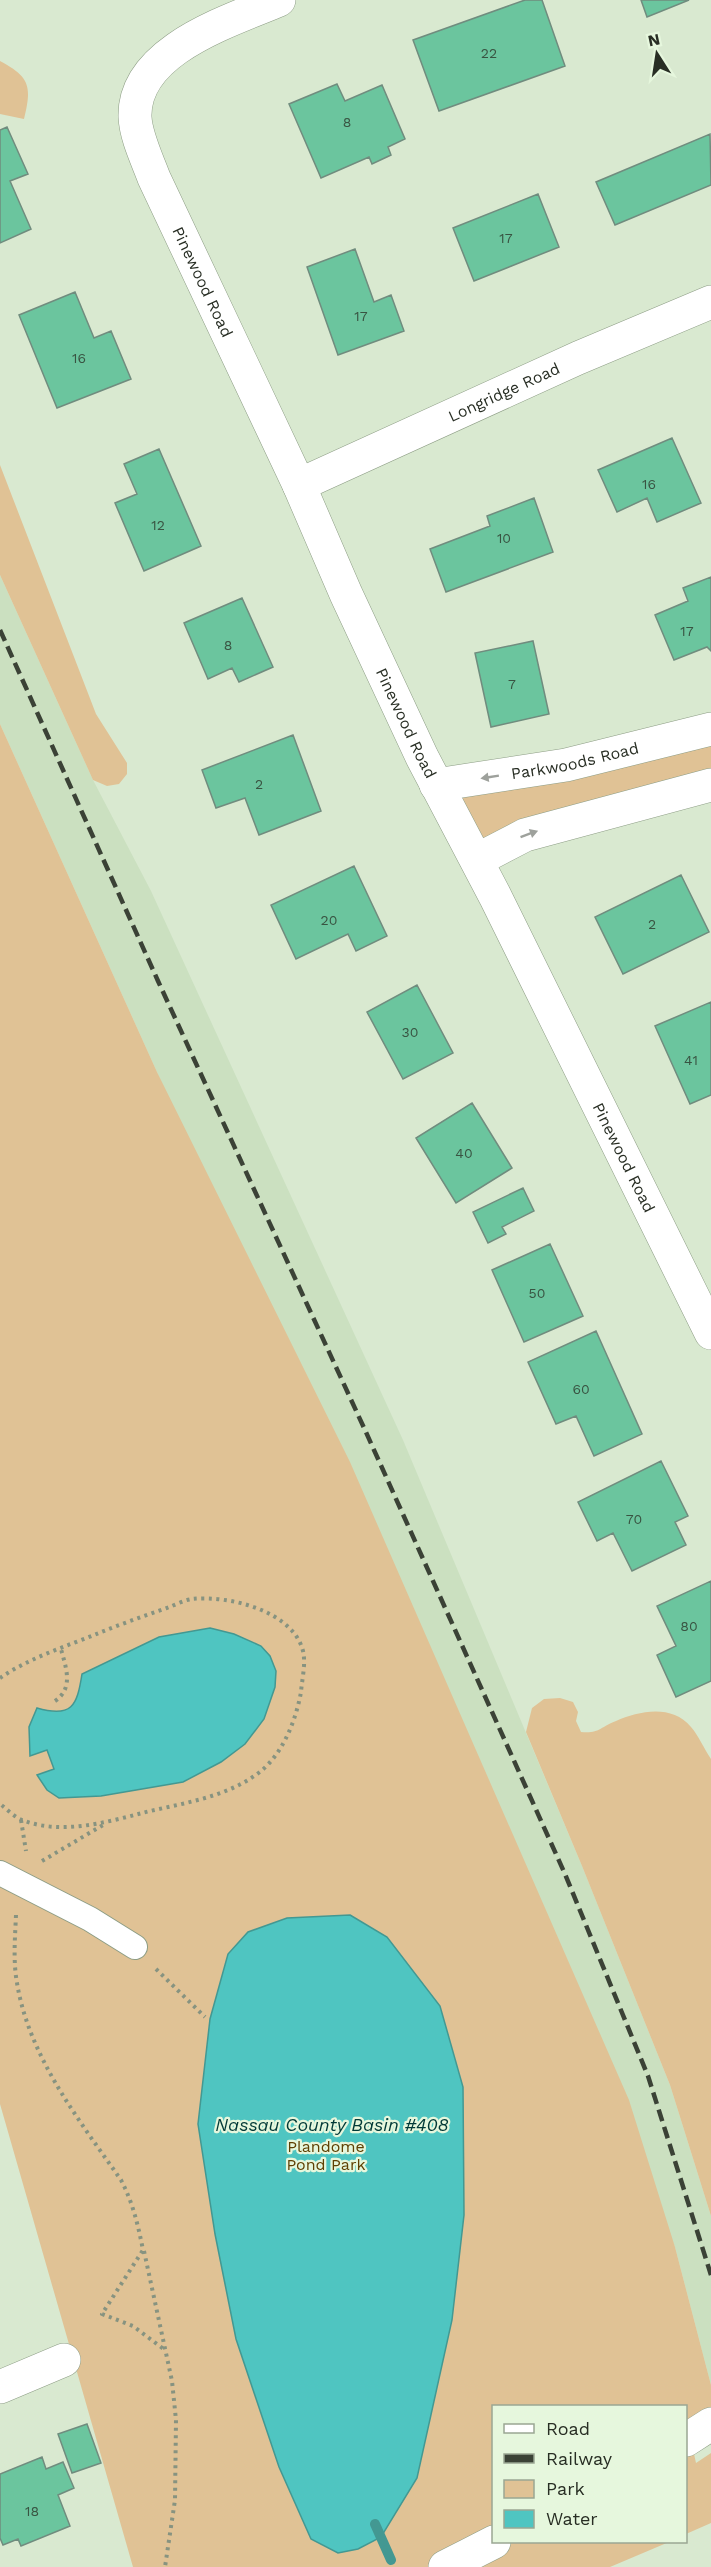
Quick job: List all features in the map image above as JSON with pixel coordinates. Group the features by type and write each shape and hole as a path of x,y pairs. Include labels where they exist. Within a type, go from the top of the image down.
{"street":[{"name":"Pinewood Road","path":"279,0 191,39 168,55 147,78 136,102 135,118 142,147 154,178 299,485 346,594 436,785 477,860 711,1334"},
{"name":"Longridge Road","path":"299,485 578,358 711,302"},
{"name":"Parkwoods Road","path":"436,785 566,765 711,729"},
{"path":"477,860 525,835 711,785"},
{"path":"10,1878 90,1919 135,1947"},
{"path":"0,2387 64,2360"},
{"path":"445,2567 492,2542"}],"path":[{"path":"0,1678 9,1671 61,1649 191,1599 231,1600 264,1611 295,1634 303,1652 304,1671 299,1704 278,1752 262,1770 224,1792 104,1824 52,1826 21,1820 0,1804"},
{"path":"55,1701 63,1696 67,1688 61,1649"},
{"path":"104,1824 10,1878 16,1914 15,1960 22,2008 47,2067 131,2199 165,2350 175,2410 176,2461 172,2532 165,2567"},
{"path":"135,1947 205,2018"},
{"path":"143,2250 102,2314 133,2326 165,2350"}],"shaded area":[{"path":"0,575 93,780 151,891 403,1440 582,1866 670,2085 711,2216 711,2385 675,2247 157,1072 0,724"}],"green space":[{"path":"0,61 18,72 26,84 28,98 24,119 0,114"},
{"path":"0,465 96,714 127,763 127,774 119,784 107,786 93,780 0,575"},
{"name":"Plandome Pond Park","path":"0,724 157,1072 350,1462 629,2100 675,2247 711,2385 711,2429 691,2440 696,2463 711,2453 711,2523 687,2534 687,2405 492,2405 492,2543 667,2543 610,2567 133,2567 0,2104"},
{"path":"711,729 711,785 477,860 436,785"},
{"path":"560,1698 573,1702 578,1712 576,1721 581,1732 596,1731 625,1717 645,1712 665,1712 674,1715 683,1720 697,1734 711,1759 711,2216 670,2085 526,1732 532,1708 544,1699"}],"water":[{"path":"210,1628 234,1634 261,1646 270,1656 276,1671 275,1687 264,1719 245,1744 221,1762 183,1782 101,1796 59,1798 47,1790 37,1775 54,1769 47,1750 30,1756 29,1727 37,1708 49,1711 65,1710 75,1701 82,1674 159,1637"},
{"name":"Nassau County Basin #408","path":"350,1915 387,1937 440,2006 463,2087 464,2215 452,2320 417,2478 381,2537 358,2549 338,2553 311,2539 279,2467 236,2339 215,2234 198,2124 210,2019 228,1954 248,1932 287,1918"}],"building":[{"path":"525,0 542,0 565,66 439,111 413,40"},
{"path":"641,0 689,0 647,17"},
{"path":"337,84 345,101 382,85 405,139 388,147 391,155 372,164 369,157 321,178 289,104"},
{"path":"7,127 28,174 10,181 31,229 0,243 0,130"},
{"path":"710,134 711,185 615,225 596,182"},
{"path":"538,194 559,247 474,281 453,228"},
{"path":"355,249 374,302 391,295 404,331 338,355 307,267"},
{"path":"75,292 94,338 111,331 131,379 57,408 19,315"},
{"path":"672,438 701,503 657,522 647,498 617,512 598,470"},
{"path":"159,449 201,546 144,571 115,503 137,494 124,464"},
{"path":"534,498 553,552 446,592 430,549 490,526 487,516"},
{"path":"711,577 711,651 707,647 674,660 655,615 688,601 683,588"},
{"path":"242,598 273,667 239,682 232,668 208,679 184,623"},
{"path":"533,641 549,714 491,727 475,653"},
{"path":"293,735 321,811 259,835 245,798 216,808 202,770"},
{"path":"354,866 387,936 356,951 348,934 296,959 271,905"},
{"path":"681,875 709,932 623,974 595,917"},
{"path":"417,985 453,1053 403,1079 367,1012"},
{"path":"711,1002 711,1095 690,1104 655,1026"},
{"path":"472,1103 512,1168 456,1203 416,1138"},
{"path":"523,1188 534,1211 502,1227 506,1234 488,1243 473,1212"},
{"path":"550,1244 583,1316 524,1342 492,1270"},
{"path":"596,1331 642,1434 594,1456 576,1416 556,1424 528,1362"},
{"path":"661,1461 688,1516 675,1522 686,1545 632,1571 613,1533 597,1541 578,1502"},
{"path":"711,1581 711,1681 676,1697 657,1655 676,1646 657,1606"},
{"path":"87,2424 101,2463 72,2473 58,2434"},
{"path":"42,2457 46,2469 63,2462 74,2488 58,2495 70,2526 21,2546 18,2539 3,2545 0,2538 0,2474"}],"waterway":[{"path":"375,2524 391,2560"}],"railway":[{"path":"0,630 565,1874 648,2076 711,2275"}]}
